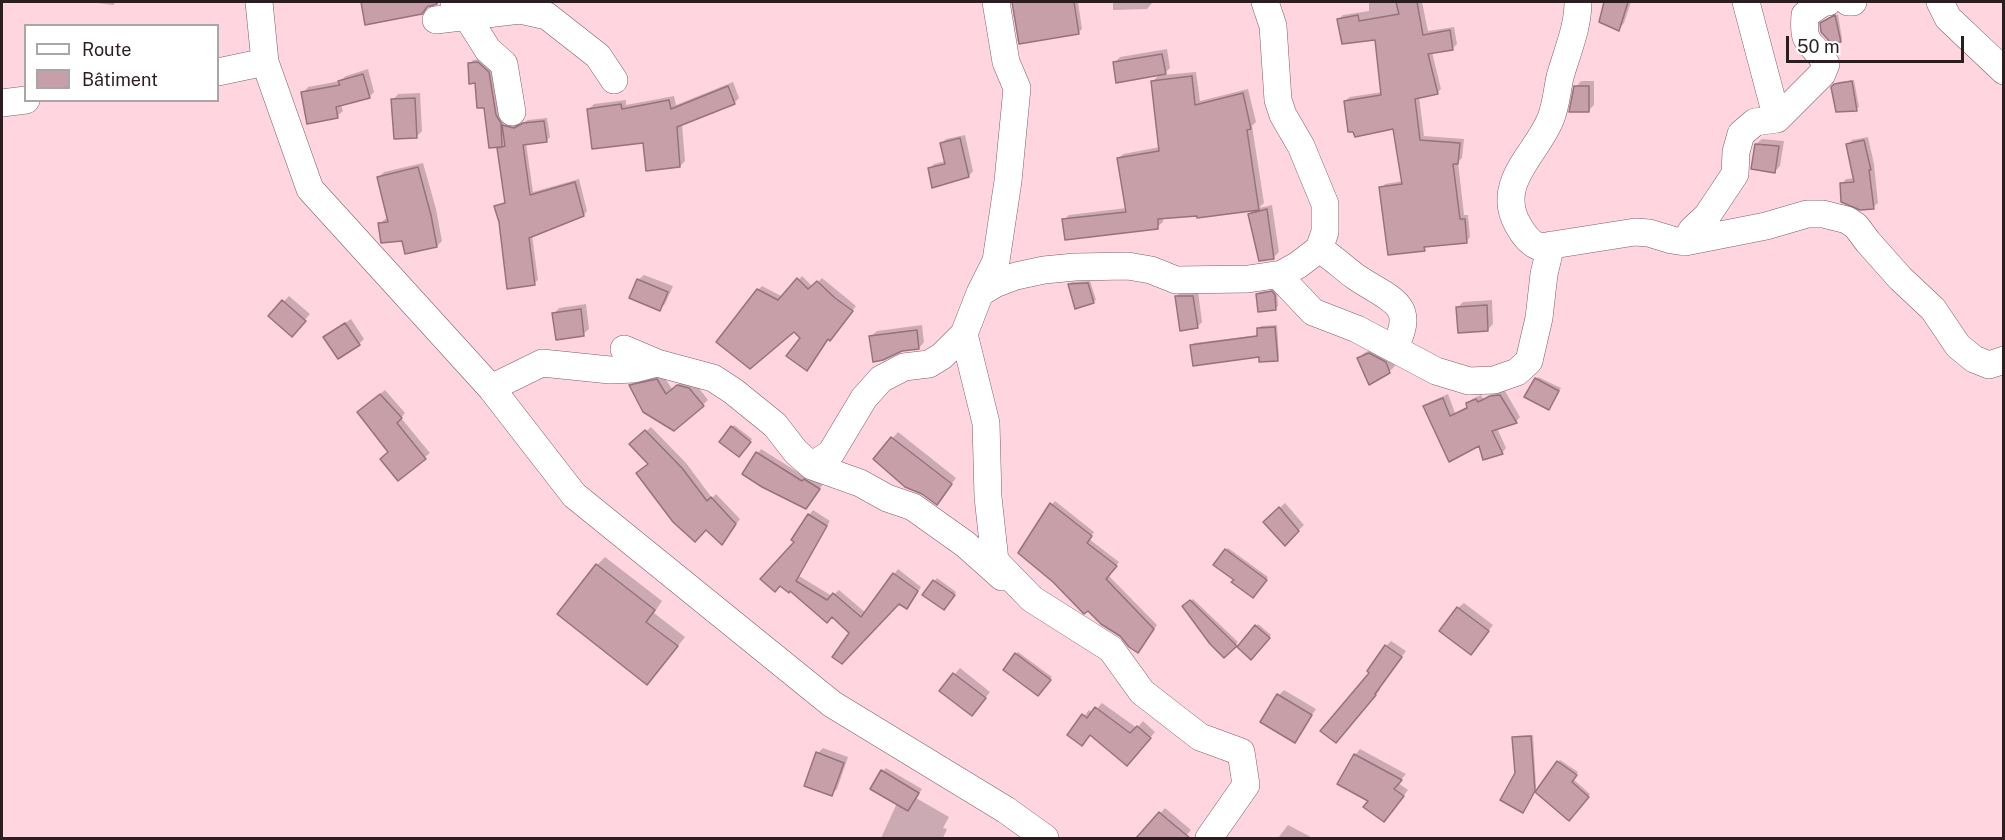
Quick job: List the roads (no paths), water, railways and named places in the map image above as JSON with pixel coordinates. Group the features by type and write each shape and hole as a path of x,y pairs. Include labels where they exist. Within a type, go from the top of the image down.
{"street":[{"path":"259,2 265,62 310,189 491,388 574,495 831,704 1006,810 1046,838"},
{"path":"812,466 831,453 864,398 882,379 904,367 929,364 942,356 964,334 980,293 996,261 1017,88 1006,62 996,2"},
{"path":"980,293 1016,276 1075,267 1128,266 1151,270 1176,280 1248,279 1278,275 1298,265 1319,249 1324,232 1325,204 1301,146 1283,115 1278,100 1274,26 1265,2"},
{"path":"1578,2 1573,35 1560,76 1551,118 1534,150 1517,174 1511,189 1510,209 1522,232 1536,246 1635,232 1685,242 1766,226 1807,214 1823,214 1847,220 1856,226 1894,270 1933,309 1958,346 1974,359 1989,365 2004,360"},
{"path":"1746,2 1777,119"},
{"path":"1685,242 1692,230 1707,216 1735,174 1736,152 1741,134 1755,122 1777,119 1822,75 1826,64 1803,34 1799,8 1828,2"},
{"path":"1848,2 1853,2"},
{"path":"1940,2 1948,18 2004,71"},
{"path":"452,12 519,10 547,16 598,56 615,80"},
{"path":"452,12 504,64 512,112"},
{"path":"219,72 265,62"},
{"path":"2,104 24,100"},
{"path":"1278,275 1313,312 1357,329 1421,364 1455,378 1469,381 1494,380 1517,372 1529,361 1539,318 1544,274 1551,245"},
{"path":"1319,249 1401,308 1404,321 1394,348"},
{"path":"964,334 986,423 988,497 994,561 1032,599"},
{"path":"624,349 657,363 713,378 775,425 796,452 812,466 860,483 887,498 913,507 965,544 992,570 1032,599 1111,650 1142,692 1200,737 1241,752 1246,785 1209,838"},
{"path":"491,388 542,363 610,370 634,369 657,363"}]}
